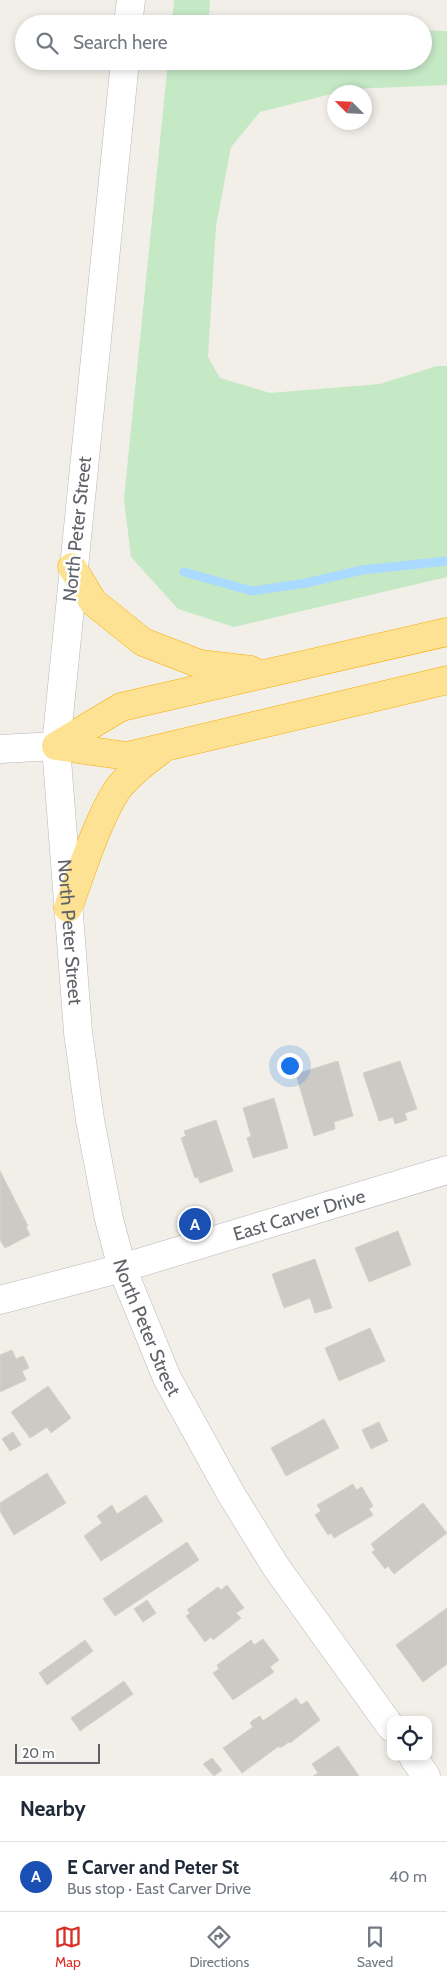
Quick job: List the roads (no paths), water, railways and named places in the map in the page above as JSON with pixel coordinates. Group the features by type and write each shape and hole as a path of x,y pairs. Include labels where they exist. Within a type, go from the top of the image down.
{"highway":[{"path":"72,567 93,602 144,642 200,664 270,672"},
{"path":"56,746 121,706 447,632"},
{"path":"56,746 127,756 447,680"},
{"path":"68,908 96,836 118,790 141,765 162,749"}],"street":[{"path":"129,15 131,0"},
{"name":"North Peter Street","path":"124,70 72,567 56,746 78,1032 90,1120 109,1219 122,1268 167,1378 231,1494 276,1567 387,1721"},
{"path":"0,749 56,746"},
{"name":"East Carver Drive","path":"0,1300 122,1268 447,1170"},
{"path":"416,1761 426,1776"}],"waterway":[{"path":"184,572 252,591 306,583 362,570 447,561"}],"place":[{"name":"E Carver and Peter St","path":"195,1224"}]}
